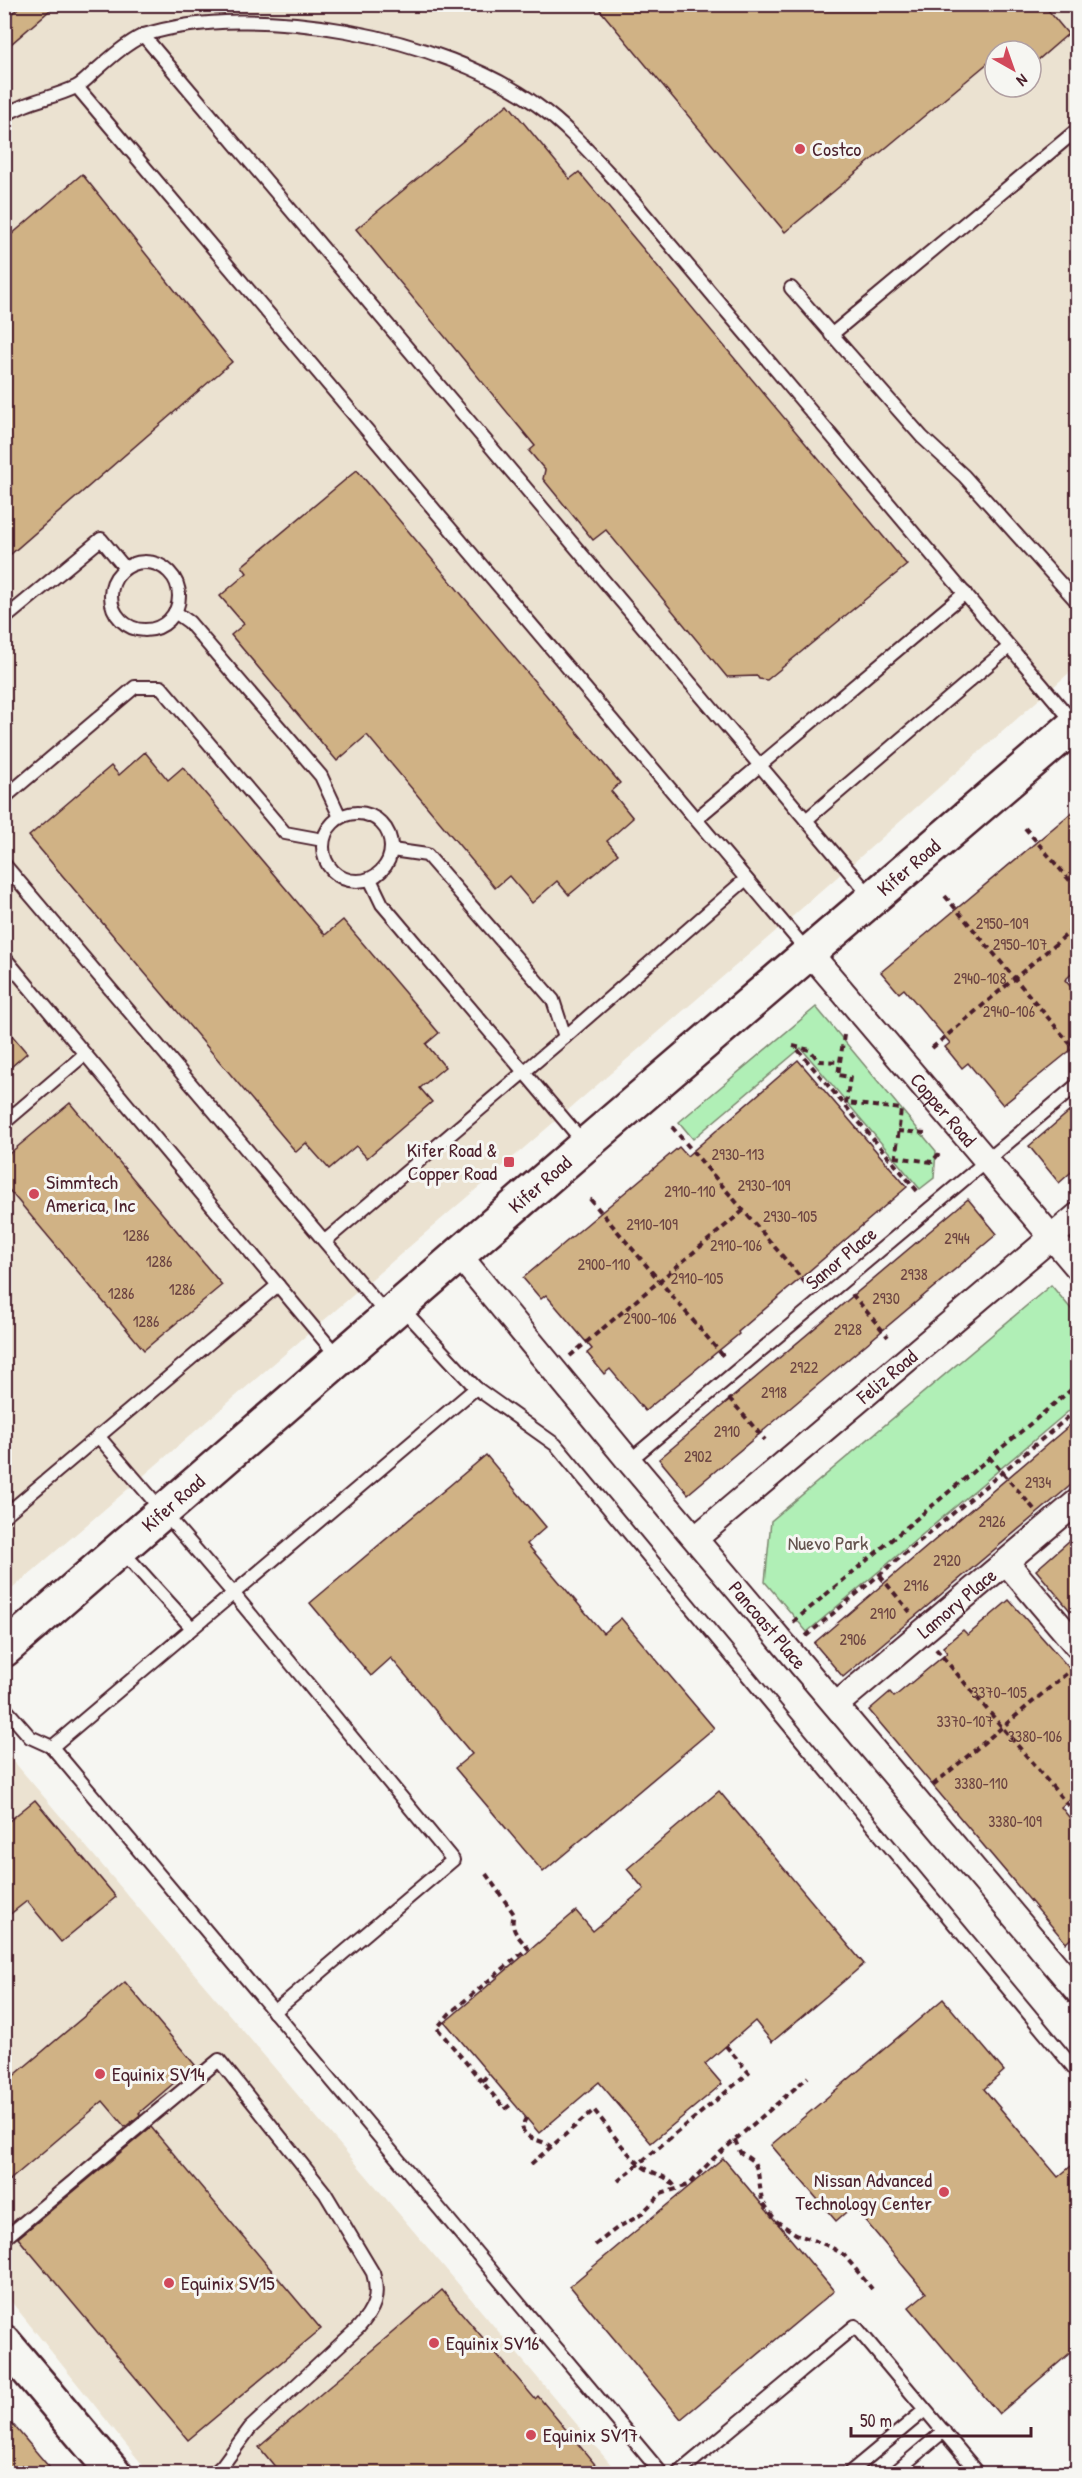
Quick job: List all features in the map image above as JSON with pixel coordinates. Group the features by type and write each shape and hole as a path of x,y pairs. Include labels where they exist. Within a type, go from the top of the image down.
{"main road":[{"name":"Kifer Road","path":"4,1650 808,952 1076,723"},
{"path":"4,2342 115,2474"}],"street":[{"name":"Copper Road","path":"808,952 1077,1268"},
{"name":"Feliz Road","path":"696,1538 1077,1215"},
{"name":"Pancoast Place","path":"459,1255 629,1461 1075,1984"},
{"name":"Lamory Place","path":"836,1705 1077,1501"},
{"path":"1006,1562 1077,1647"}],"lane":[{"path":"4,116 21,104 77,87 114,54 143,35 179,24 236,14 352,26 421,45 479,71 536,105 579,141 619,184 1009,647 1076,723"},
{"path":"143,35 871,898"},
{"path":"77,87 808,952"},
{"path":"831,335 1077,129"},
{"path":"791,288 922,437 964,476 1077,603"},
{"path":"4,619 101,539 125,568"},
{"path":"147,561 168,570 175,579 179,590 179,601 168,621 158,628 135,629 124,624 111,606 112,585 125,568 147,561"},
{"path":"696,819 964,593"},
{"path":"175,612 189,622 321,776 340,817"},
{"path":"806,820 1009,647"},
{"path":"4,798 135,687 161,687 285,833 323,840"},
{"path":"361,812 380,821 391,839 392,850 385,868 370,879 349,880 331,869 322,850 323,840 332,823 340,817 361,812"},
{"path":"392,850 427,855 553,1000 566,1037"},
{"path":"4,864 325,1241 394,1311 476,1388 556,1445 1077,2073"},
{"path":"370,879 382,904 585,1145"},
{"path":"325,1241 566,1037 746,879"},
{"path":"4,957 340,1359"},
{"path":"4,1123 85,1054"},
{"name":"Sanor Place","path":"629,1461 1077,1084"},
{"path":"4,1516 278,1285"},
{"path":"52,1747 476,1388"},
{"path":"98,1436 232,1593 453,1860 274,2012"},
{"path":"121,1550 192,1628"},
{"path":"4,1707 30,1737 52,1747 662,2474"},
{"path":"4,2239 219,2061 325,2193 374,2273 378,2288 372,2313 365,2321 250,2428 218,2470"},
{"path":"677,2474 855,2326 979,2474"},
{"path":"848,2474 925,2410"},
{"path":"893,2474 944,2431"}],"path":[{"path":"1071,682 1077,689"},
{"path":"1025,828 1077,890"},
{"path":"945,896 1077,1053"},
{"path":"932,1048 1077,925"},
{"path":"844,1035 838,1075 850,1077 846,1103 902,1107 895,1164"},
{"path":"793,1046 810,1050 819,1061 840,1062"},
{"path":"798,1050 920,1193"},
{"path":"672,1127 808,1286"},
{"path":"898,1131 926,1133"},
{"path":"895,1157 932,1162 941,1151"},
{"path":"590,1199 724,1358"},
{"path":"567,1359 744,1210"},
{"path":"842,1282 888,1337"},
{"path":"792,1622 1077,1384"},
{"path":"719,1386 765,1440"},
{"path":"804,1638 1077,1409"},
{"path":"989,1457 1048,1526"},
{"path":"880,1575 1077,1817"},
{"path":"916,1799 1077,1664"},
{"path":"486,1874 514,1914 512,1921 514,1931 528,1948 450,2013 437,2028 505,2109 513,2103"},
{"path":"618,2181 749,2073 726,2046"},
{"path":"482,2081 489,2074"},
{"path":"595,2245 617,2228 639,2216 661,2194 688,2185 696,2179 735,2140 808,2078"},
{"path":"531,2164 594,2110 639,2164 670,2179 676,2189"},
{"path":"526,2118 522,2126 524,2133 528,2137 545,2141 551,2146"},
{"path":"735,2140 740,2152 754,2162 758,2172 762,2201 776,2221 796,2234 829,2246 844,2255 872,2289"}],"shaded area":[{"path":"5,5 1077,5 1077,666 777,930 5,1595"},
{"path":"4,1750 618,2473 149,2473 5,2294"}],"green space":[{"path":"816,1007 936,1151 934,1178 920,1189 801,1048 693,1139 679,1122"},
{"name":"Nuevo Park","path":"1051,1285 1077,1316 1077,1404 807,1632 765,1582 771,1521"}],"building":[{"path":"23,4 57,4 4,50 4,20"},
{"name":"Costco","path":"595,4 1043,4 1068,34 1043,56 1043,39 983,39 983,67 785,232"},
{"path":"508,104 570,179 579,172 907,565 767,680 759,679 757,676 727,677 606,530 593,540 543,479 545,470 529,451 535,446 356,229"},
{"path":"82,174 232,362 4,560 4,241"},
{"path":"357,470 620,783 611,791 633,818 607,841 618,854 569,895 557,881 532,903 509,876 495,888 367,735 337,761 231,635 244,624 220,596 247,573 242,566"},
{"path":"145,752 168,780 183,767 325,935 343,920 439,1033 426,1044 445,1067 420,1088 432,1102 367,1158 356,1146 329,1169 306,1143 296,1152 29,836 111,766 119,775"},
{"path":"1077,808 1077,969 1065,980 1077,994 1077,1045 1003,1105 968,1063 962,1068 945,1047 950,1043 904,989 899,993 881,972"},
{"path":"4,1026 27,1053 4,1073"},
{"path":"798,1060 907,1187 738,1332 739,1334 645,1411 610,1369 604,1374 587,1353 592,1349 546,1295 541,1299 523,1278 679,1147 687,1156"},
{"path":"70,1103 222,1285 144,1350 4,1184 4,1158"},
{"path":"1077,1105 1077,1167 1059,1183 1029,1146"},
{"path":"968,1199 997,1234 688,1494 659,1459"},
{"path":"1077,1419 1077,1480 843,1677 814,1643"},
{"path":"486,1455 546,1527 527,1544 603,1633 621,1618 714,1728 543,1872 455,1768 472,1754 391,1658 371,1676 310,1603"},
{"path":"1077,1534 1077,1619 1036,1570"},
{"path":"1009,1600 1077,1677 1077,1793 1061,1807 1077,1827 1077,1933 1066,1943 869,1710 890,1692 894,1697 947,1653 943,1647 963,1630 968,1635"},
{"path":"719,1791 864,1964 772,2042 755,2021 705,2064 722,2084 651,2143 599,2082 539,2133 445,2022 576,1911 593,1931 644,1889 627,1869"},
{"path":"35,1800 116,1897 61,1942 27,1901 4,1919 4,1825"},
{"name":"Equinix SV14","path":"125,1982 195,2065 125,2127 103,2101 4,2185 4,2084"},
{"name":"Nissan Advanced Technology Center","path":"943,1999 1004,2071 984,2089 1058,2177 1077,2161 1077,2347 999,2414 909,2307 926,2293 853,2206 836,2221 771,2145"},
{"name":"Equinix SV15","path":"151,2127 321,2329 188,2440 18,2238"},
{"path":"723,2158 834,2291 681,2419 570,2286"},
{"name":"Equinix SV16","path":"442,2290 535,2399 538,2396 603,2474 281,2474 259,2447"},
{"path":"4,2414 55,2474 4,2474"}],"place":[{"name":"Costco","path":"800,149"},
{"name":"Kifer Road & Copper Road","path":"509,1162"},
{"name":"Simmtech America, Inc","path":"34,1194"},
{"name":"Equinix SV14","path":"100,2074"},
{"name":"Nissan Advanced Technology Center","path":"944,2192"},
{"name":"Equinix SV15","path":"169,2283"},
{"name":"Equinix SV16","path":"434,2343"},
{"name":"Equinix SV17","path":"531,2435"}]}
